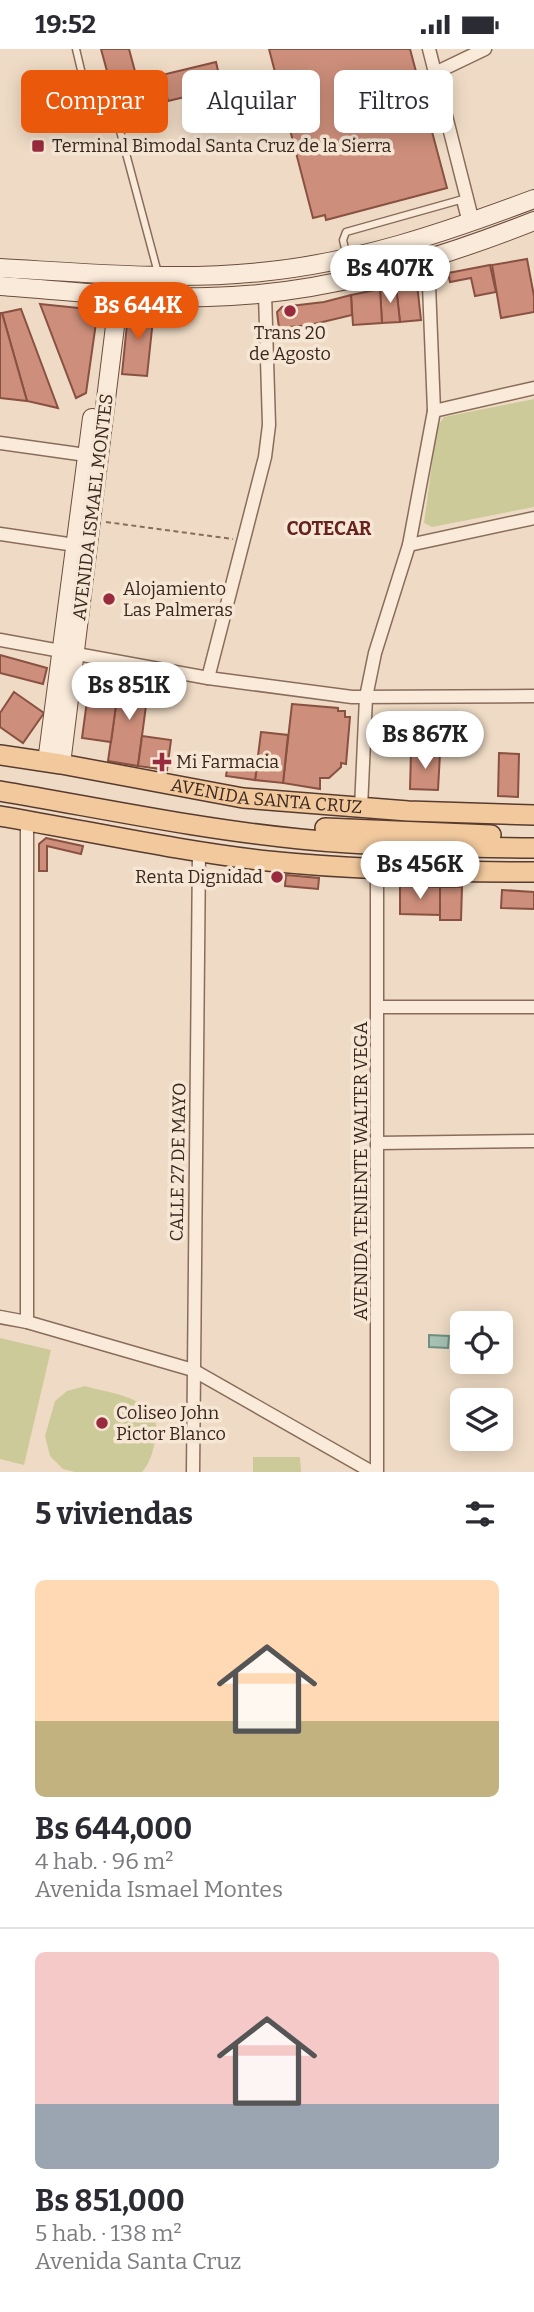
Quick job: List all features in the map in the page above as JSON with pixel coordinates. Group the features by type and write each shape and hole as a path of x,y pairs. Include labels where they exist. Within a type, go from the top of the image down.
{"main road":[{"path":"0,268 159,275 262,272 348,259 426,238 534,199"},
{"path":"0,286 126,295 208,297 265,294 352,279 428,260 534,221"},
{"path":"348,259 352,279"},
{"name":"AVENIDA ISMAEL MONTES","path":"68,651 75,545 108,309 104,294"},
{"name":"AVENIDA ISMAEL MONTES","path":"54,763 68,651 91,520 117,310 126,295"},
{"name":"AVENIDA SANTA CRUZ","path":"0,755 243,798 361,808 534,815"},
{"name":"AVENIDA SANTA CRUZ","path":"0,778 167,808 302,827 534,835"},
{"name":"AVENIDA SANTA CRUZ","path":"0,791 197,826 299,839 406,848 534,848"},
{"path":"513,815 534,821"},
{"path":"0,816 199,852 268,861 377,870 534,872"},
{"path":"503,848 534,862"}],"street":[{"path":"429,49 434,70"},
{"path":"441,70 485,49"},
{"path":"448,133 470,223"},
{"path":"361,808 366,697 375,653 409,545 434,411 428,260"},
{"path":"208,678 265,457 269,425 265,294"},
{"path":"434,411 534,388"},
{"path":"0,443 86,455"},
{"path":"409,545 534,518"},
{"path":"0,534 75,545"},
{"path":"0,639 208,678 366,697 534,696"},
{"path":"27,821 27,1322"},
{"name":"CALLE 27 DE MAYO","path":"193,1472 199,852"},
{"name":"AVENIDA TENIENTE WALTER VEGA","path":"375,1472 377,870"},
{"path":"378,1007 534,1007"},
{"path":"378,1143 534,1141"},
{"path":"0,1317 27,1322 193,1370 375,1472"}],"lane":[{"path":"76,49 86,91 120,131 159,275"},
{"path":"348,259 343,240 346,232 463,199"}],"path":[{"path":"91,520 244,541"}],"shaded area":[{"path":"534,399 534,507 432,527 424,523 437,427 444,417"},
{"path":"429,1335 449,1336 448,1348 429,1347"},
{"path":"0,1338 51,1350 24,1465 0,1459"},
{"name":"Coliseo John Pictor Blanco","path":"85,1386 136,1401 146,1407 153,1416 156,1427 155,1442 149,1462 142,1472 75,1472 63,1469 50,1456 45,1436 55,1401 67,1391"},
{"path":"253,1457 300,1457 301,1472 253,1472"}],"building":[{"path":"101,49 129,49 135,70 107,70"},
{"path":"269,49 410,49 416,70 334,70 334,133 432,133 447,188 326,220 325,215 313,218 291,133 320,133 320,70 274,70"},
{"path":"216,62 218,70 183,70"},
{"path":"182,70 182,98 168,101 168,74"},
{"path":"527,259 534,312 501,318 492,265"},
{"path":"490,265 496,292 475,296 471,278 450,282 448,273"},
{"path":"414,281 417,284 421,320 400,322 396,286"},
{"path":"396,286 400,322 382,323 380,289"},
{"path":"380,289 382,323 353,325 351,295"},
{"path":"351,295 352,315 310,325 279,328 277,312 282,307 324,302"},
{"path":"40,304 88,309 96,323 86,393 76,398"},
{"path":"136,308 154,310 147,376 122,374 128,314"},
{"path":"21,309 58,408 27,401 2,313"},
{"path":"2,313 27,401 0,398"},
{"path":"0,655 47,668 43,684 0,673"},
{"path":"120,678 149,683 138,766 108,761"},
{"path":"90,679 119,683 111,742 82,738"},
{"path":"14,692 44,713 23,743 0,727 0,713"},
{"path":"292,704 338,708 338,711 345,711 345,717 350,717 346,764 341,763 341,767 329,778 320,778 320,789 283,783"},
{"path":"261,732 288,735 283,783 255,780"},
{"path":"142,736 171,740 167,770 138,766"},
{"path":"411,752 440,753 438,790 410,789"},
{"path":"499,753 519,754 518,797 498,796"},
{"path":"229,756 258,759 255,780 226,776"},
{"path":"46,838 83,846 81,854 47,846 47,871 39,871 39,844"},
{"path":"286,875 319,878 318,889 285,886"},
{"path":"400,886 440,887 440,915 400,914"},
{"path":"440,887 462,887 461,920 440,920"},
{"path":"502,890 534,892 534,909 501,908"}],"place":[{"name":"Terminal Bimodal Santa Cruz de la Sierra","path":"38,146"},
{"name":"Trans 20 de Agosto","path":"290,311"},
{"name":"Alojamiento Las Palmeras","path":"109,599"},
{"name":"Mi Farmacia","path":"162,762"},
{"name":"Renta Dignidad","path":"277,877"},
{"name":"Coliseo John Pictor Blanco","path":"102,1423"}],"district":[{"name":"COTECAR","path":"329,528"}]}
